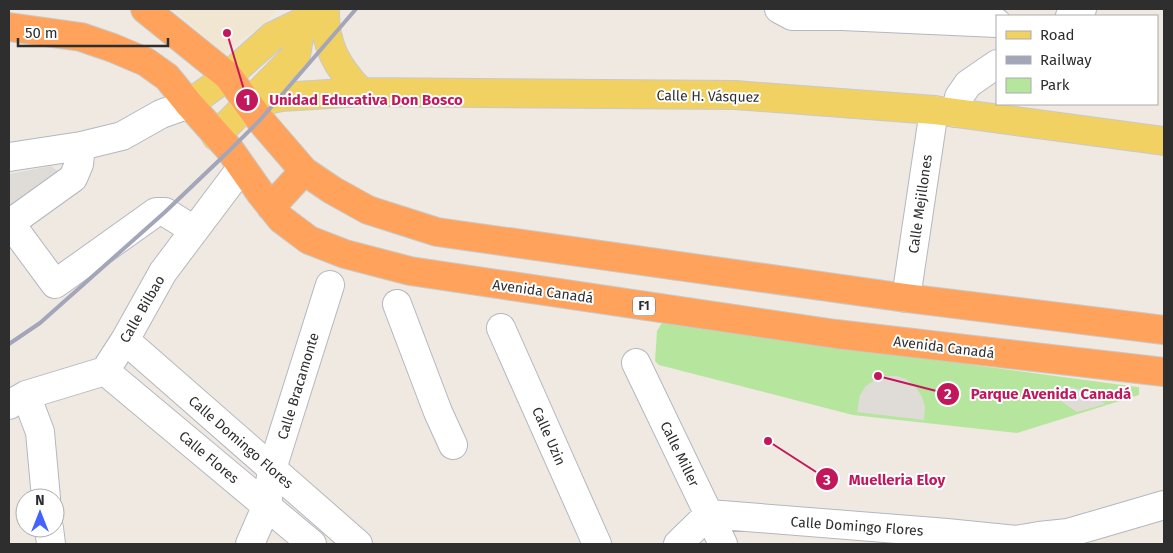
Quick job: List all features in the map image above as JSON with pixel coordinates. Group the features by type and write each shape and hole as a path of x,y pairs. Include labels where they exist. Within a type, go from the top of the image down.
{"highway":[{"path":"145,9 228,76 260,120 304,171 332,190 368,210 437,232 906,298 1164,330"},
{"name":"Avenida Canadá","path":"9,27 81,37 146,62 167,77 230,150 281,218 309,240 344,254 410,271 836,334 1164,372"},
{"path":"272,207 304,171"}],"main road":[{"path":"325,9 324,26 336,61 346,76 362,92"},
{"path":"189,104 228,76 273,36 308,16"},
{"path":"216,136 296,55 308,16"},
{"name":"Calle H. Vásquez","path":"249,104 281,97 362,92 735,95 945,112 1164,141"}],"street":[{"path":"779,9 792,16 843,12 996,23"},
{"name":"Calle Mejillones","path":"906,298 945,112 968,84 996,65"},
{"path":"9,157 81,146 122,136 161,114 189,104"},
{"path":"81,146 79,164 73,178 10,224 55,284 156,212 164,212 194,230"},
{"name":"Calle Bilbao","path":"105,371 125,340 163,272 242,167"},
{"name":"Calle Bracamonte","path":"250,544 267,505 272,469 330,285"},
{"path":"397,304 438,412 453,445"},
{"name":"Calle Uzin","path":"501,328 596,544"},
{"name":"Calle Domingo Flores","path":"125,340 358,544"},
{"name":"Calle Miller","path":"636,363 723,544"},
{"path":"45,488 40,432 17,400 105,371"},
{"name":"Calle Flores","path":"105,371 312,544"},
{"name":"Calle Domingo Flores","path":"709,514 875,536 947,533 1016,540 1038,540 1164,505"},
{"path":"678,544 709,514"}],"shaded area":[{"path":"173,9 277,9 261,29 243,37 225,54"},
{"path":"51,166 58,171 58,175 9,214 9,174"},
{"path":"885,376 896,376 906,379 915,386 925,406 924,420 857,412 860,395 866,386"},
{"path":"1070,387 1090,392 1105,404 1077,412 1049,393 1052,389"}],"green space":[{"path":"662,323 1139,387 1139,395 1017,433 853,415 659,365 655,361 657,331"}],"railway":[{"path":"9,344 40,323 165,212 230,150 260,120 356,9"}],"place":[{"name":"Unidad Educativa Don Bosco","path":"227,33"},
{"name":"Parque Avenida Canadá","path":"878,376"},
{"name":"Muelleria Eloy","path":"768,441"}]}
